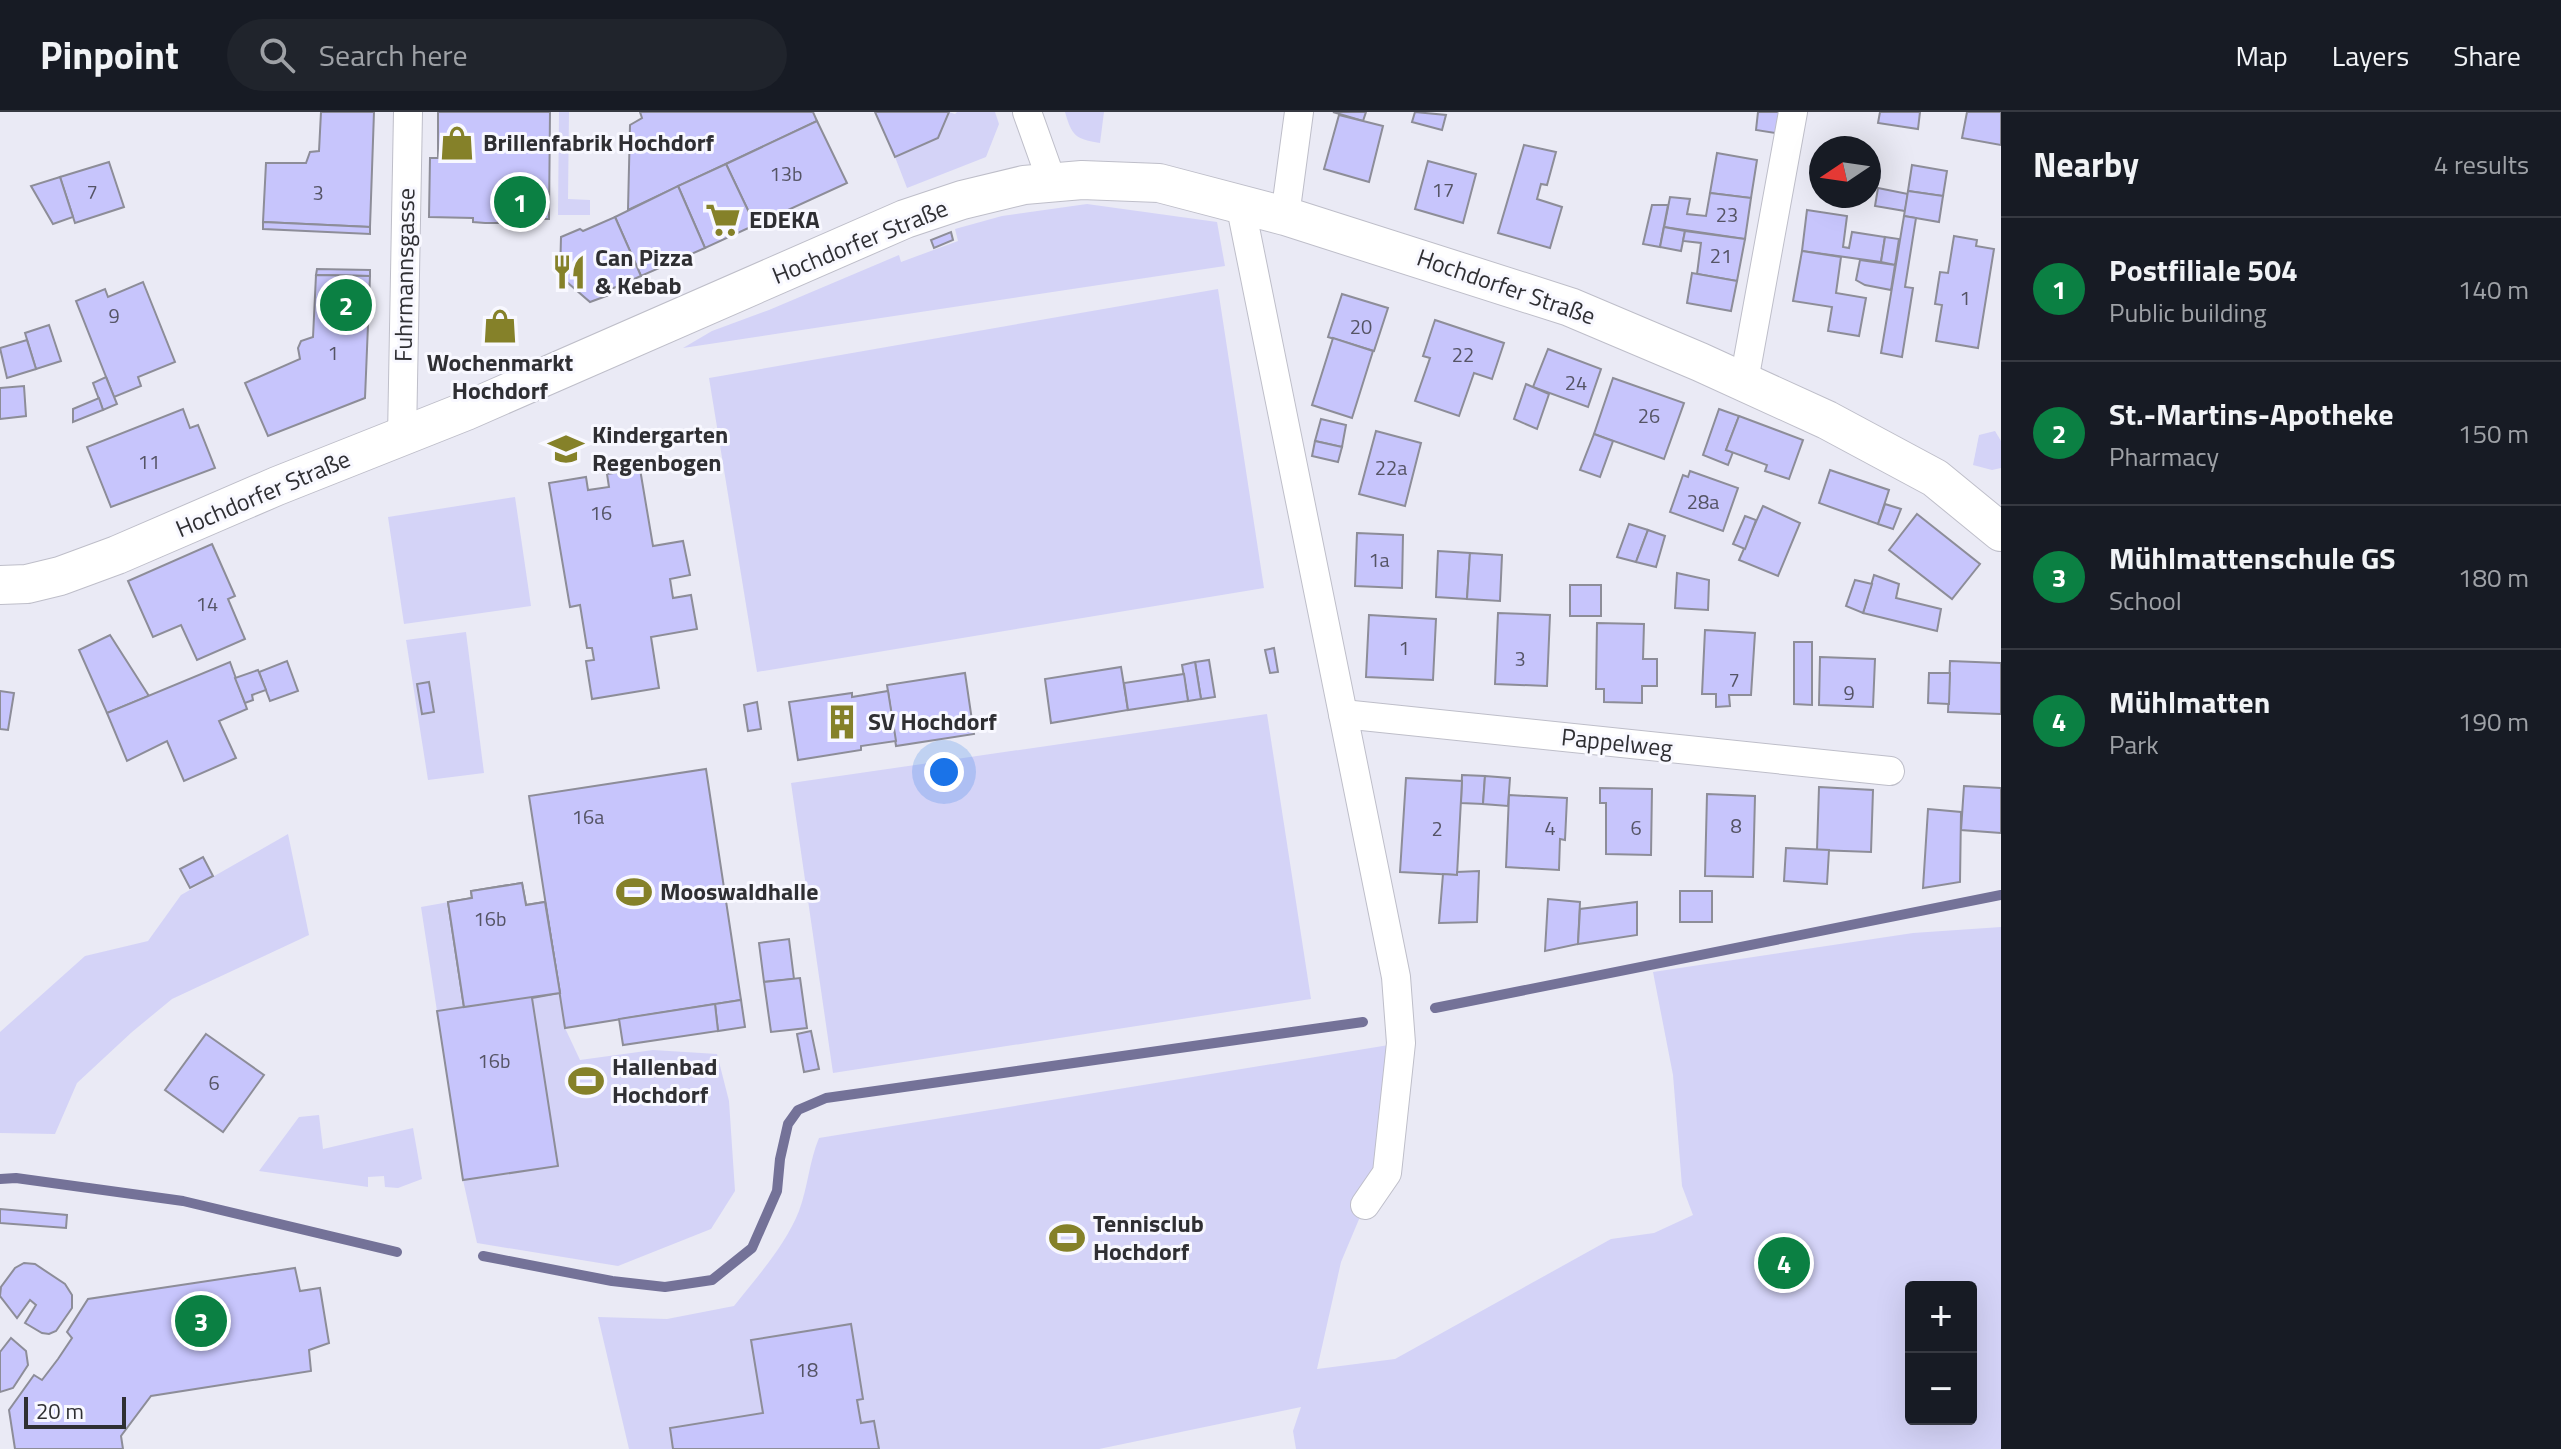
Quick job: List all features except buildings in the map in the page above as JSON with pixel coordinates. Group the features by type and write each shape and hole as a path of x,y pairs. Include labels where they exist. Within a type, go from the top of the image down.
{"street":[{"name":"Fuhrmannsgasse","path":"402,437 408,112"},
{"path":"1027,112 1052,182"},
{"path":"1285,216 1299,112"},
{"path":"1744,381 1793,112"},
{"name":"Hochdorfer Straße","path":"0,585 27,584 60,576 117,555 277,486 402,437 905,219 1024,185 1082,180 1159,183 1240,203 1570,307 1827,420 1935,478 2001,532"},
{"path":"1240,203 1396,977 1401,1043 1387,1173 1365,1205"},
{"name":"Pappelweg","path":"1343,714 1890,771"}],"shaded area":[{"path":"559,112 569,112 568,199 590,200 590,215 558,215"},
{"path":"949,112 995,112 999,124 986,157 907,188 895,157 937,138"},
{"path":"1065,112 1104,112 1100,143 1076,135"},
{"path":"1087,204 1217,222 1225,266 683,348 712,331 899,255 901,262 958,241 955,229 1002,216"},
{"path":"1218,289 1264,588 757,672 709,378"},
{"path":"1995,431 2001,441 2001,468 1992,470 1973,465 1979,435"},
{"path":"515,497 531,606 404,624 388,517"},
{"path":"466,632 484,773 428,780 406,640"},
{"path":"1267,714 1311,999 833,1073 791,783"},
{"path":"288,834 309,935 172,999 77,1083 55,1134 0,1133 0,1032 85,956 148,941 181,895"},
{"name":"Hallenbad Hochdorf","path":"522,883 526,905 545,902 565,1028 580,1060 653,1050 717,1054 729,1101 735,1191 711,1229 618,1266 477,1243 463,1180 421,907 471,898 471,891"},
{"path":"2001,927 2001,1449 1296,1449 1293,1431 1301,1407 1099,1449 629,1449 598,1317 667,1319 734,1306 770,1261 793,1224 819,1138 1401,1043 1365,1205 1341,1262 1317,1369 1395,1359 1611,1239 1654,1233 1693,1215 1682,1186 1673,1075 1653,972 1913,933"},
{"path":"319,1115 323,1149 413,1128 422,1179 398,1188 385,1187 384,1176 368,1177 368,1187 259,1171 299,1117"}],"waterway":[{"path":"1435,1008 2001,895"},
{"path":"483,1256 612,1281 665,1287 712,1280 752,1248 777,1191 788,1124 798,1110 826,1098 1363,1022"},
{"path":"0,1179 16,1178 183,1201 397,1252"}],"place":[{"name":"Brillenfabrik Hochdorf","path":"457,143"},
{"name":"Postfiliale 504","path":"520,202"},
{"name":"EDEKA","path":"723,220"},
{"name":"Can Pizza & Kebab","path":"569,272"},
{"name":"St.-Martins-Apotheke","path":"346,305"},
{"name":"Wochenmarkt Hochdorf","path":"500,326"},
{"name":"Kindergarten Regenbogen","path":"566,449"},
{"name":"SV Hochdorf","path":"842,722"},
{"name":"Mooswaldhalle","path":"634,892"},
{"name":"Hallenbad Hochdorf","path":"586,1081"},
{"name":"Tennisclub Hochdorf","path":"1067,1238"},
{"name":"Mühlmatten","path":"1784,1263"},
{"name":"Mühlmattenschule GS","path":"201,1321"}]}
